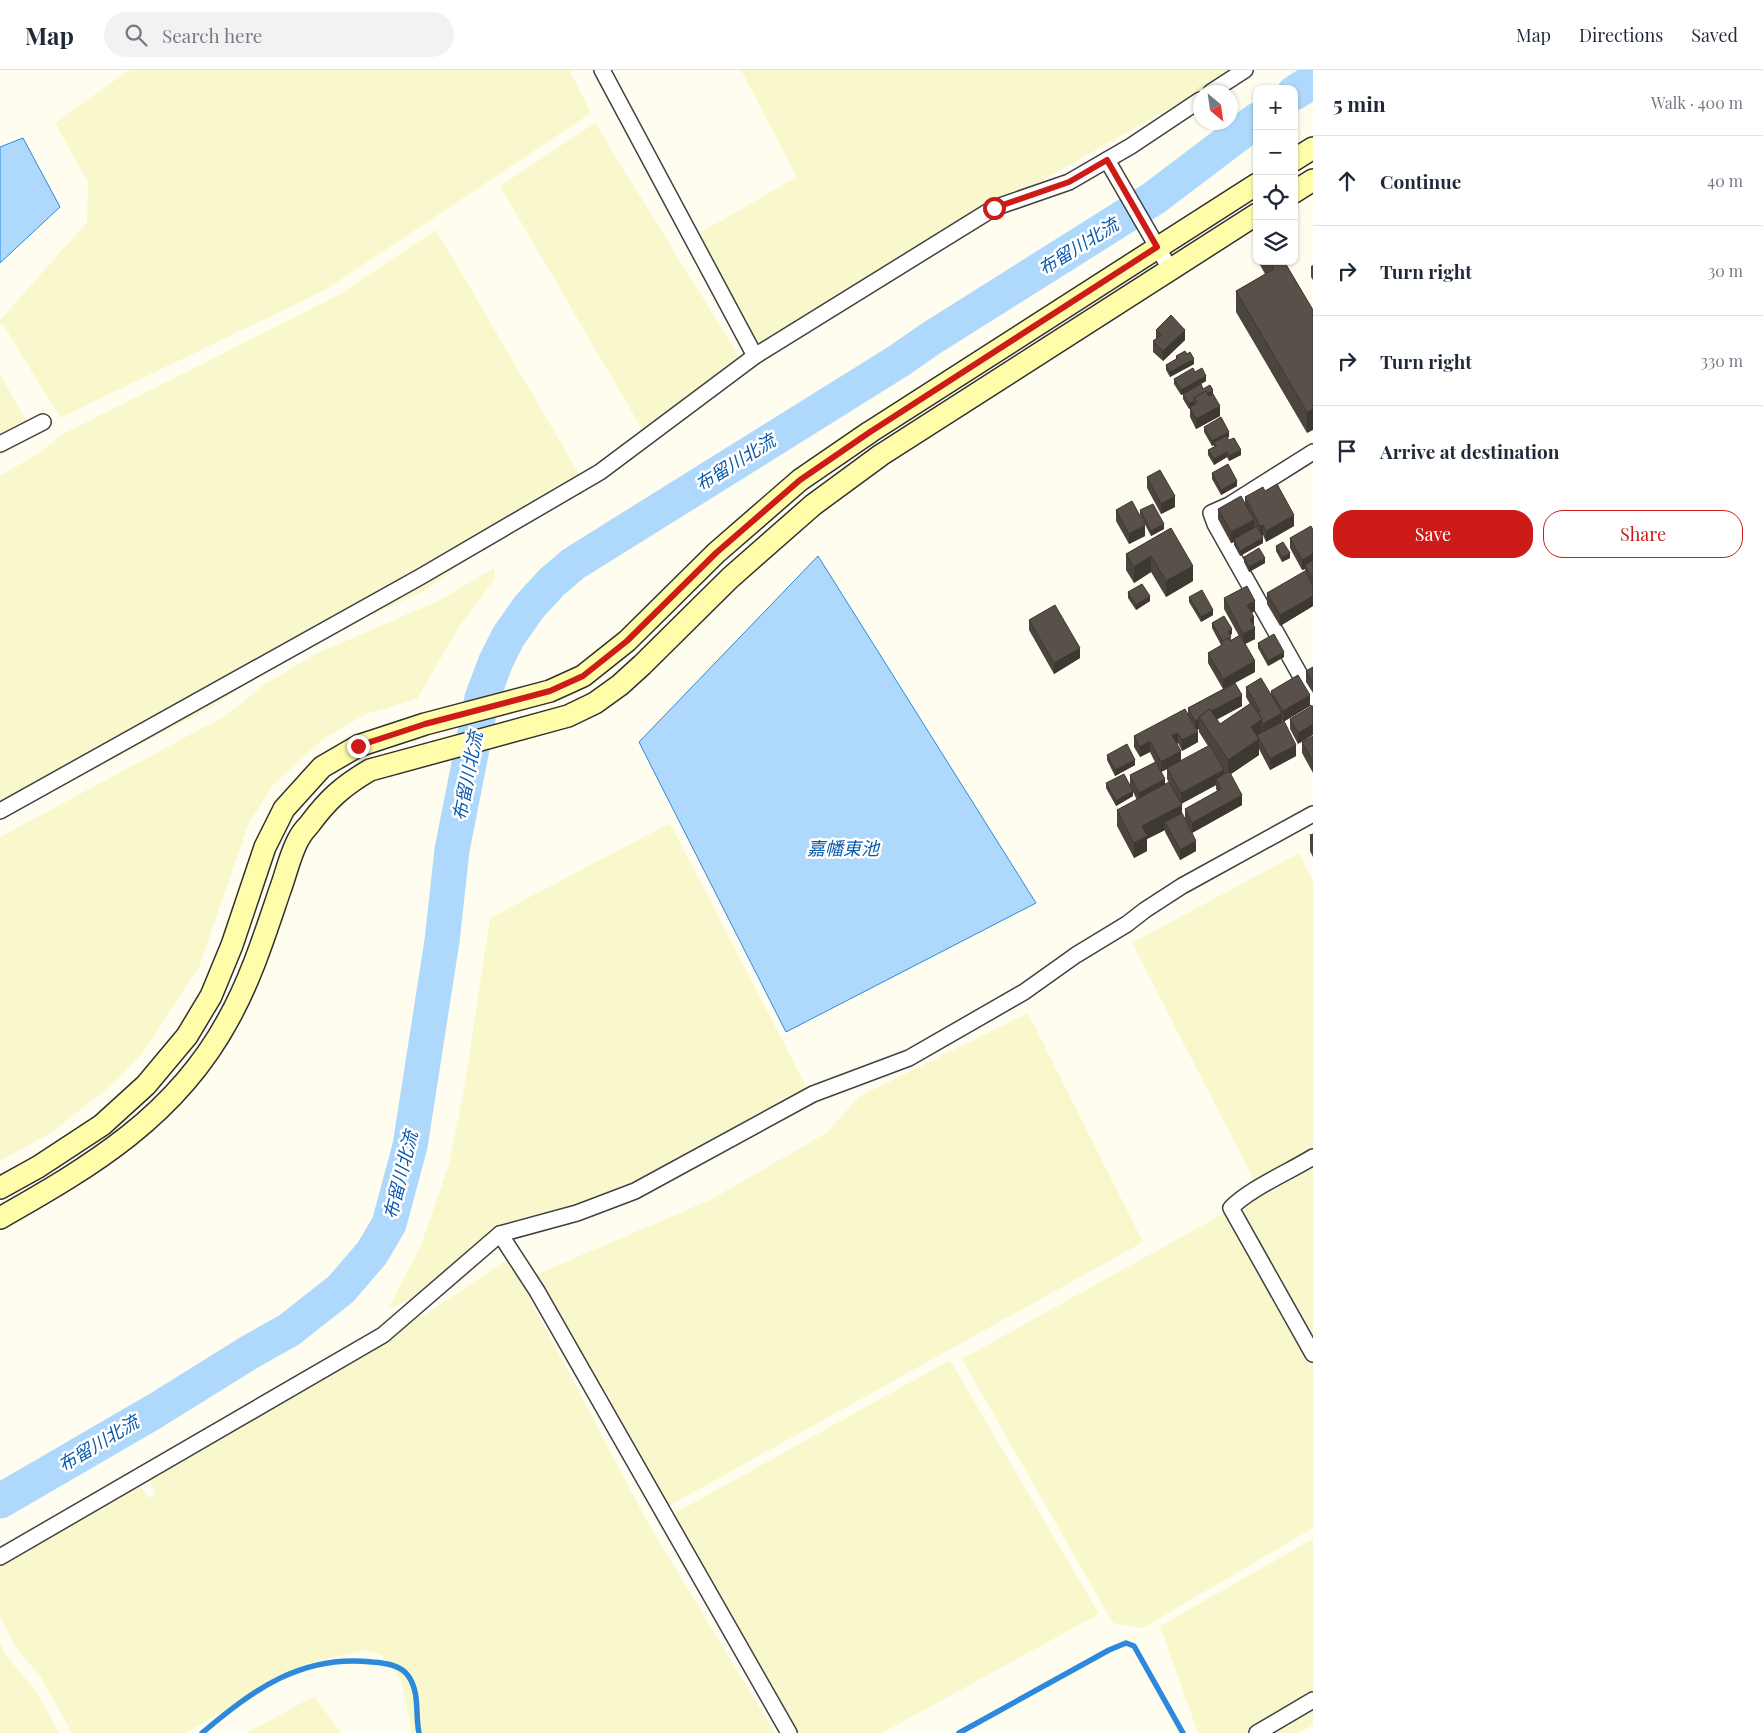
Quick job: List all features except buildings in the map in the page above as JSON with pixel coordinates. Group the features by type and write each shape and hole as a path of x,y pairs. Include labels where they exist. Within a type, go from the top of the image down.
{"street":[{"path":"602,70 755,356"},
{"path":"1222,85 1245,70"},
{"path":"0,811 420,577 600,472 755,356 994,208 1069,182 1109,164 1131,146 1193,105"},
{"path":"1298,157 1313,148"},
{"path":"1109,164 1170,269"},
{"path":"1298,189 1313,180"},
{"path":"0,1188 38,1167 102,1125 146,1085 187,1036 211,996 232,945 265,848 284,809 322,767 358,746 425,724 550,691 583,676 627,641 716,553 800,480 1153,240 1253,186"},
{"path":"0,1218 65,1182 115,1147 153,1116 205,1057 228,1021 249,979 298,840 323,806 346,784 370,770 419,755 568,716 595,703 620,685 642,665 730,578 813,506 881,454 1253,217"},
{"path":"0,444 43,422"},
{"path":"1313,452 1229,505 1211,514 1313,698"},
{"path":"0,1558 383,1335 500,1234 577,1213 634,1191 813,1094 909,1058 1024,992 1076,955 1127,924 1182,886 1313,814"},
{"path":"1313,1157 1254,1191 1231,1208 1313,1354"},
{"path":"500,1234 537,1291 789,1733"},
{"path":"1257,1733 1313,1700"}],"green space":[{"path":"129,70 569,70 591,113 325,290 60,418 3,324 0,324 0,320 87,222 88,182 55,123"},
{"path":"741,70 1238,70 1211,85 1193,85 1193,95 938,239 767,348 754,345 689,239 797,177"},
{"path":"595,123 740,358 643,431 500,186"},
{"path":"436,230 581,477 424,591 299,648 210,708 0,819 0,476 39,453 63,434 339,295"},
{"path":"0,374 34,435 0,456"},
{"path":"494,568 495,578 459,627 417,699 366,714 324,738 273,785 249,823 199,967 142,1054 112,1085 49,1134 0,1161 0,837 225,716 265,684 316,654 440,600"},
{"path":"670,823 809,1092 626,1191 507,1229 444,1286 388,1309 421,1245 449,1164 464,1090 490,918"},
{"path":"1299,853 1313,881 1313,1157 1258,1188 1132,943"},
{"path":"1028,1013 1143,1242 658,1512 535,1275 710,1200 826,1133 860,1096"},
{"path":"1313,1168 1313,1335 1244,1213 1246,1205"},
{"path":"1232,1209 1313,1353 1313,1528 1143,1628 1113,1623 962,1359"},
{"path":"509,1259 649,1525 775,1733 412,1733 401,1680 382,1655 362,1650 302,1665 186,1733 72,1733 39,1674 18,1651 0,1616 0,1563 138,1482 148,1498 156,1494 148,1476 258,1414 373,1331 424,1315"},
{"path":"950,1360 1099,1614 882,1733 788,1733 663,1520"},
{"path":"1313,1539 1313,1725 1299,1733 1198,1733 1160,1626"},
{"path":"0,1643 7,1657 36,1691 59,1733 0,1733"},
{"path":"314,1696 341,1733 247,1733"}],"water":[{"path":"23,138 60,207 0,263 0,147"},
{"name":"嘉幡東池","path":"818,556 1036,903 786,1032 639,742"}],"waterway":[{"name":"布留川北流","path":"1298,90 1313,81"},
{"name":"布留川北流","path":"0,1501 289,1330 341,1289 372,1253 389,1224 410,1146 442,941 452,850 482,698 496,661 508,637 529,607 552,582 573,564 900,360 930,339 1154,198 1253,123"},
{"path":"959,1733 1109,1650 1126,1643 1134,1646 1183,1733"},
{"path":"202,1733 240,1703 280,1678 323,1664 346,1661 388,1664 398,1667 406,1673 415,1690 419,1733"}],"route":[{"path":"358,746 425,724 550,691 583,676 627,641 716,553 800,480 992,352 1157,247 1107,160 1069,182 994,208"}]}
